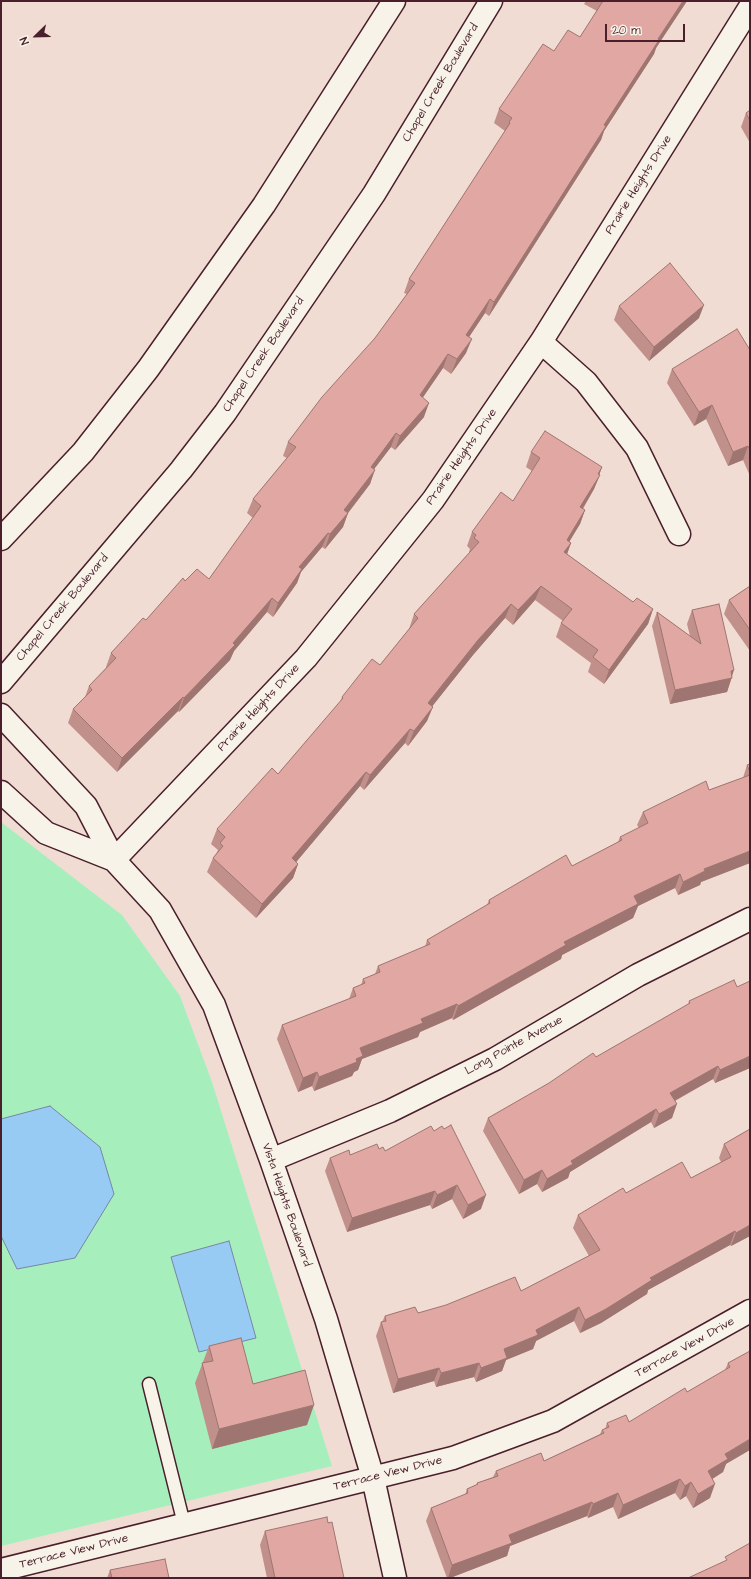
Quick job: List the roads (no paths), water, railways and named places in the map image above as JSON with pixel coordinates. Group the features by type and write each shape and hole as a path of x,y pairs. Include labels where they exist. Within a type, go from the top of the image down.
{"street":[{"path":"1,539 83,452 148,369 264,205 394,1"},
{"name":"Chapel Creek Boulevard","path":"1,682 181,470 225,413 374,194 491,1"},
{"name":"Prairie Heights Drive","path":"114,860 306,658 433,500 541,342 750,7"},
{"path":"541,342 586,382 637,448 679,534"},
{"name":"Vista Heights Boulevard","path":"1,715 86,806 114,860 160,910 214,1005 271,1160 326,1319 373,1478 395,1578"},
{"name":"Vista Heights Boulevard","path":"1,792 46,833 114,860"},
{"name":"Long Pointe Avenue","path":"271,1160 390,1111 495,1059 638,975 750,920"},
{"name":"Terrace View Drive","path":"1,1570 40,1569 184,1524 453,1458 553,1421 750,1311"}],"lane":[{"path":"149,1384 184,1524"}],"water":[{"path":"50,1106 100,1147 114,1194 75,1258 17,1269 1,1236 1,1119"},
{"path":"229,1241 256,1338 199,1352 171,1257"}]}
